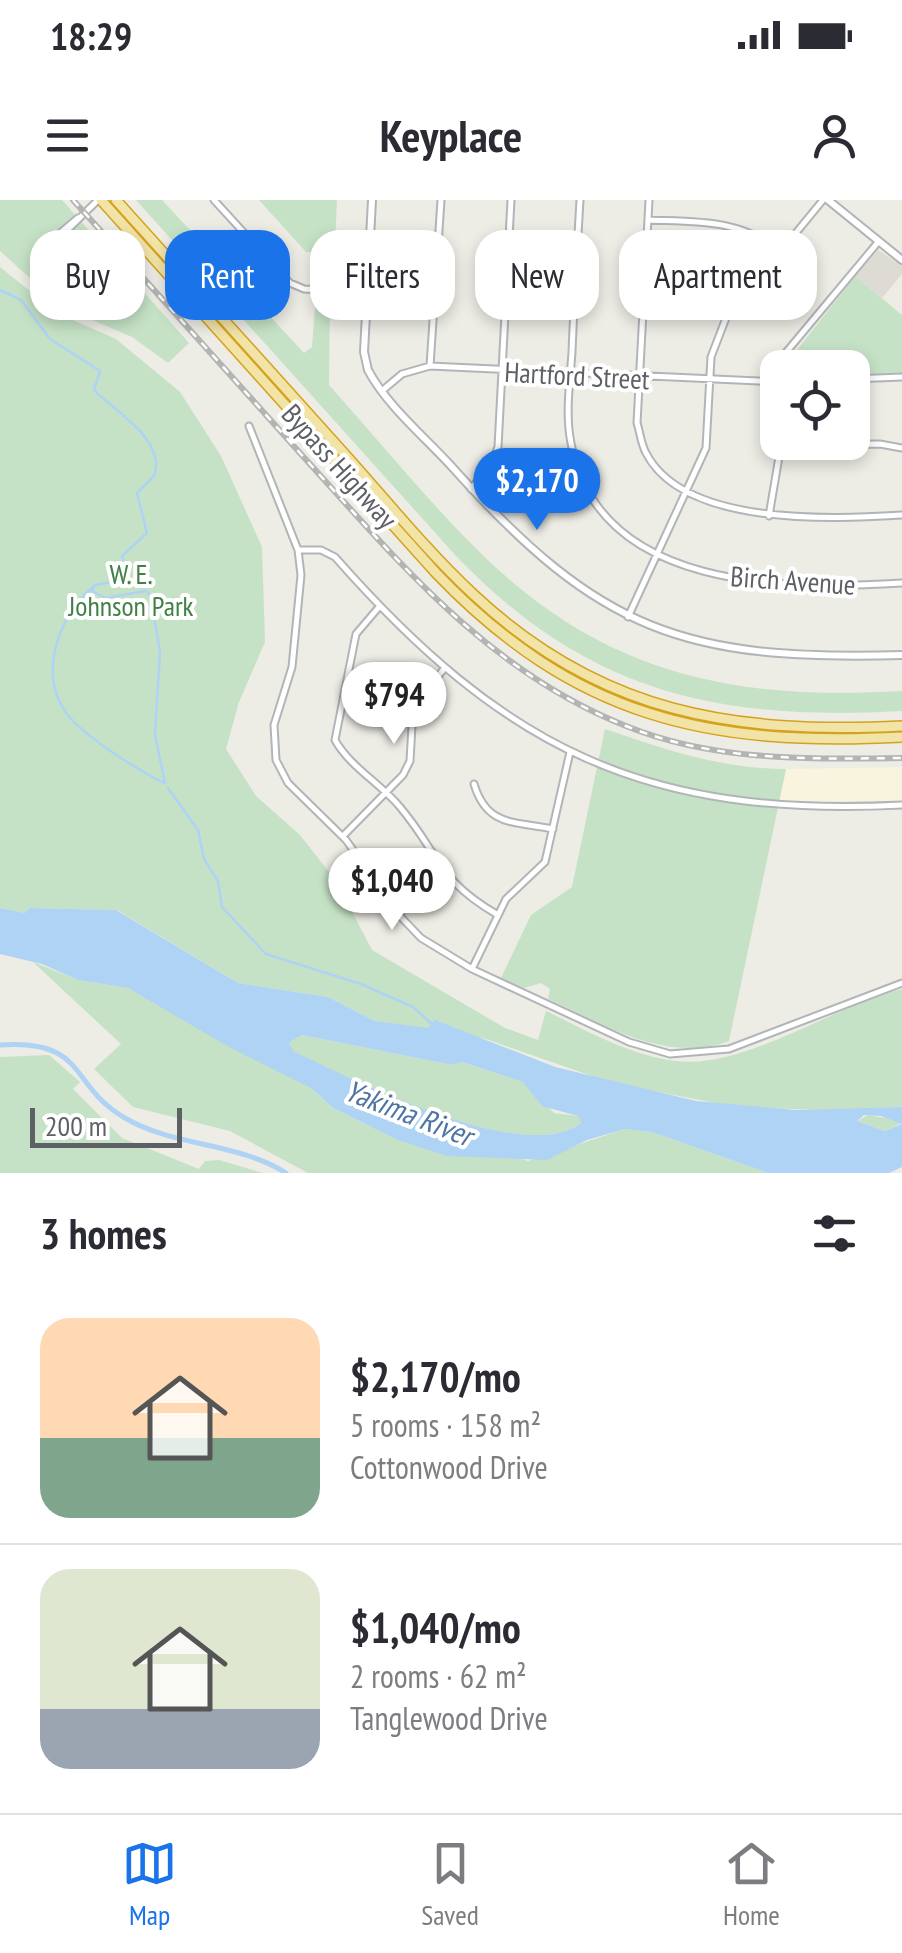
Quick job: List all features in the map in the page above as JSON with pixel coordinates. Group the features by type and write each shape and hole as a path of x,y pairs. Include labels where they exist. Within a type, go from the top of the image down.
{"highway":[{"name":"Bypass Highway","path":"100,200 436,573 530,654 609,698 694,727 799,741 902,737"},
{"name":"Bypass Highway","path":"116,200 457,579 532,642 609,685 700,716 799,729 902,726"}],"street":[{"path":"65,230 100,200"},
{"path":"214,200 290,283 310,289"},
{"path":"370,230 372,200"},
{"path":"383,390 402,374 430,366 441,200"},
{"path":"472,489 492,463 498,447 511,200"},
{"name":"Birch Avenue","path":"580,200 570,441 578,471 602,514 660,554 705,572 751,583 828,588 902,583"},
{"path":"650,200 637,423 646,454 664,476 689,490 770,516 902,515"},
{"path":"799,230 826,200 902,260"},
{"path":"648,220 732,224 748,230"},
{"path":"788,350 879,241"},
{"path":"366,320 365,361 383,390 525,546 572,583 628,617 736,652 801,658 902,655"},
{"path":"628,617 706,448 716,337 725,320"},
{"name":"Hartford Street","path":"430,366 760,381"},
{"path":"870,378 902,377"},
{"path":"249,426 298,550 301,576 292,667 272,738 276,760 288,784 343,836 421,938 472,969 638,1046 679,1054 729,1048 902,982"},
{"path":"870,444 902,448"},
{"path":"770,516 778,460"},
{"path":"298,550 321,550 335,557 443,670 488,704 570,752 676,790 740,802 821,808 902,805"},
{"path":"379,607 356,634 335,740 343,754 386,792 451,883 498,915"},
{"path":"343,836 410,761 413,708 443,670"},
{"path":"472,969 506,899 545,862 570,752"},
{"path":"474,784 482,809 492,817 553,830"}],"shaded area":[{"path":"878,250 902,266 902,274 882,298 855,276"},
{"path":"902,767 902,801 779,802 786,769"}],"green space":[{"path":"0,200 62,200 89,230 30,230 30,278 0,251"},
{"path":"136,200 162,200 190,230 165,232"},
{"path":"259,200 337,200 336,230 310,230 310,252"},
{"name":"W. E. Johnson Park","path":"0,267 30,291 30,320 73,320 116,339 180,392 221,456 262,547 265,642 239,702 226,749 256,796 300,835 336,881 372,950 505,1028 538,1040 546,1011 625,1048 675,1061 731,1056 902,989 902,1107 736,1107 612,1083 483,1038 375,1021 328,997 238,983 117,910 29,908 25,913 0,908"},
{"path":"855,276 902,315 902,373 870,374 870,350 797,350"},
{"path":"145,293 189,343 168,363 132,337 92,320 145,320"},
{"path":"244,320 273,320 304,353 312,347 314,320 330,320 329,385 472,545 522,590 565,621 655,665 702,678 798,692 902,691 902,711 775,711 717,703 662,689 609,669 557,641 507,604 457,557"},
{"path":"605,729 717,762 786,769 729,1041 705,1047 659,1045 614,1030 548,999 550,989 541,983 524,988 501,978 531,915 572,887"},
{"path":"33,962 78,980 128,988 311,1088 333,1108 447,1155 511,1155 528,1161 625,1129 652,1132 768,1173 308,1173 230,1131 133,1107 94,1069 121,1044"},
{"path":"302,1035 452,1065 462,1062 523,1082 554,1113 578,1116 581,1123 554,1134 519,1134 437,1114 292,1051 289,1043"},
{"path":"49,1055 80,1082 73,1089 122,1138 199,1169 205,1161 219,1160 263,1173 0,1173 0,1057"},
{"path":"868,1115 902,1123 885,1131 857,1121"}],"water":[{"name":"Yakima River","path":"0,908 25,913 29,908 116,910 238,983 328,997 375,1021 428,1028 435,1020 555,1067 696,1101 796,1110 902,1107 902,1124 902,1167 889,1173 768,1173 652,1132 625,1129 587,1140 547,1160 447,1156 398,1140 333,1108 311,1088 229,1047 128,988 78,980 42,964 0,954","holes":["302,1035 452,1065 462,1062 523,1082 542,1106 578,1116 581,1123 554,1134 520,1134 437,1114 293,1051 289,1043","864,1115 881,1116 902,1124 885,1131 857,1121"]}],"waterway":[{"path":"0,290 21,300 50,339 100,371 94,390 136,427 153,450 154,476 137,493 147,533 122,556 128,573 123,580 95,585 92,591 105,598 146,591 150,595 160,651 155,735 165,783"},
{"path":"93,587 71,611 57,643 53,676 56,693 70,718 94,739 164,783"},
{"path":"168,788 198,830 204,859 218,881 222,907 266,954 361,984 413,1007 432,1024"},
{"path":"0,1045 49,1049 63,1057 107,1105 125,1118 164,1134 247,1155 286,1173"}],"railway":[{"path":"73,200 410,572 488,644 530,675 576,703 626,726 694,746 763,756 902,758"}]}
